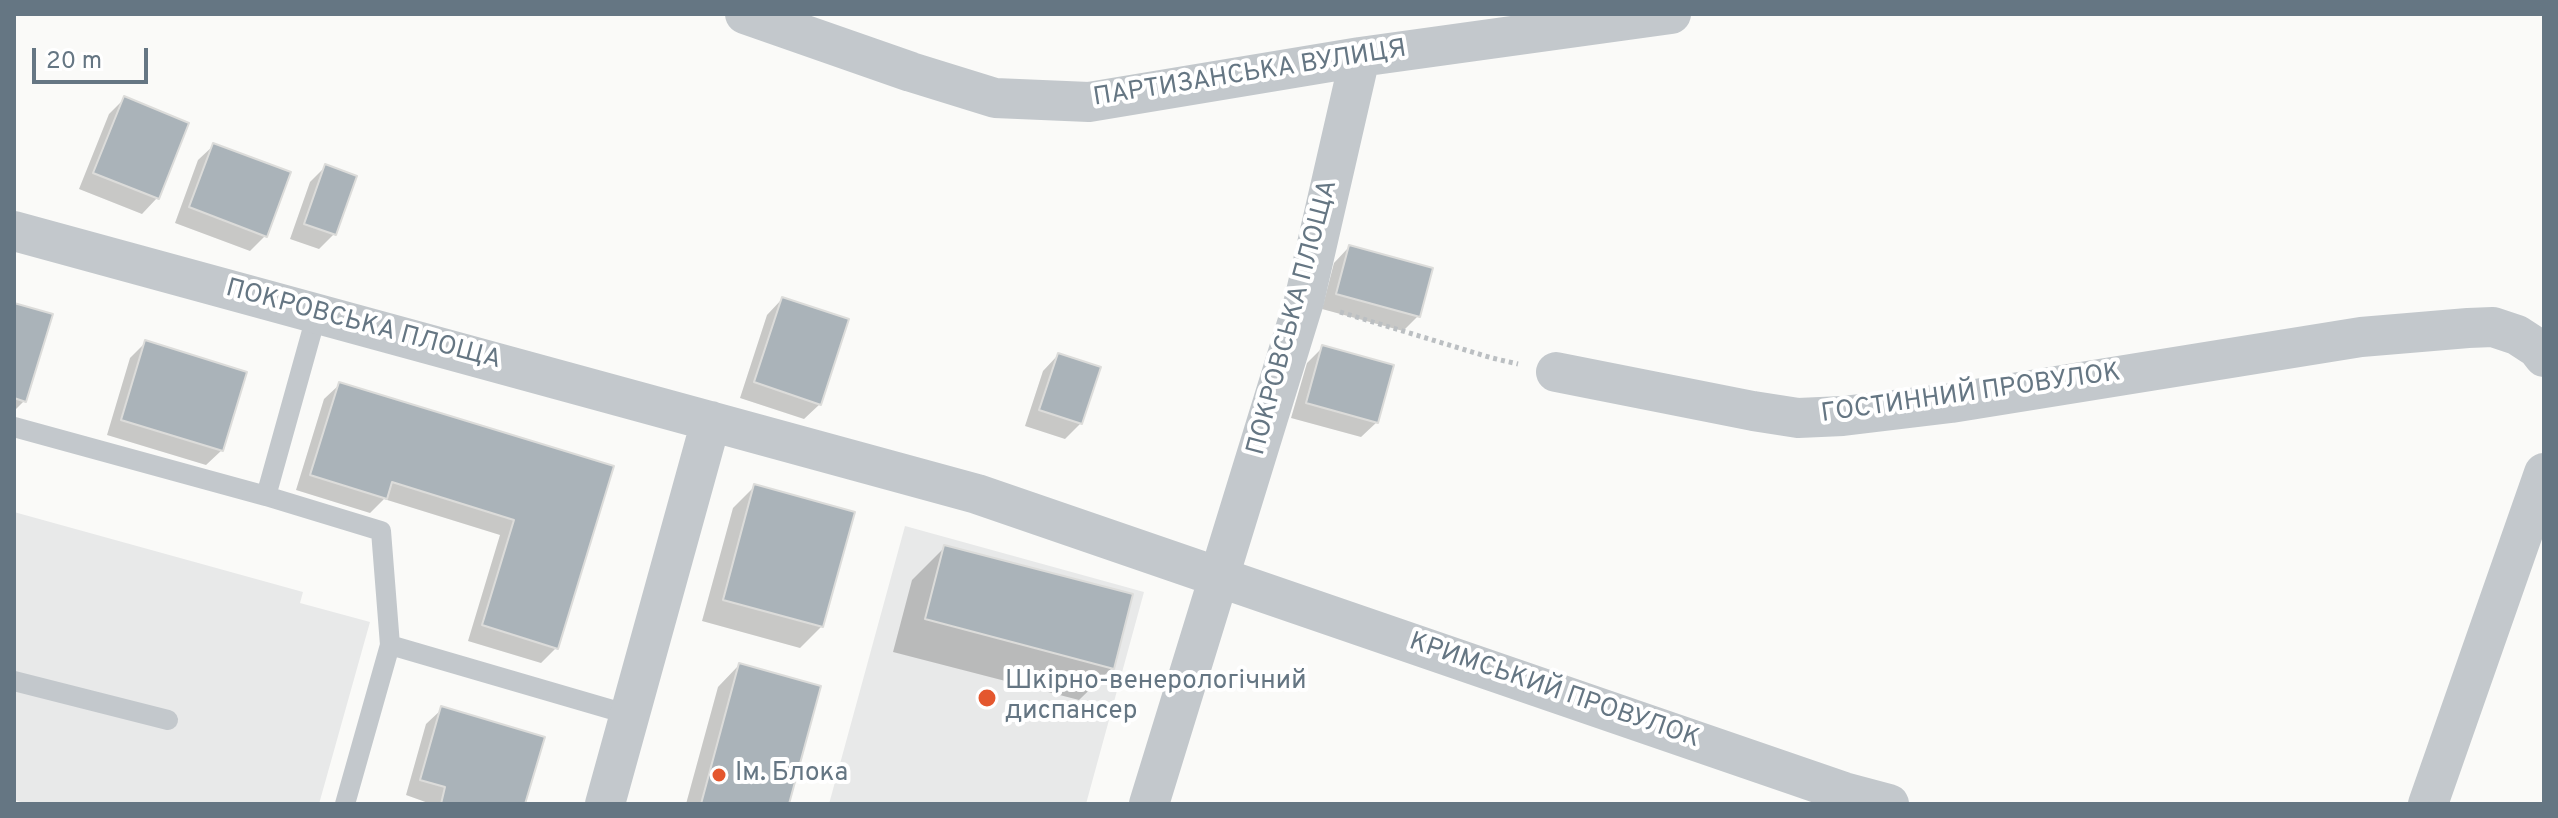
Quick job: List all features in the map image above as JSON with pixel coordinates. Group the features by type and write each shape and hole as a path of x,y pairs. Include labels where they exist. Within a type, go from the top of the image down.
{"street":[{"name":"ПАРТИЗАНСЬКА ВУЛИЦЯ","path":"745,14 995,98 1089,102 1360,57 1671,14"},
{"name":"ПОКРОВСЬКА ПЛОЩА","path":"1149,804 1304,301 1360,57"},
{"name":"ПОКРОВСЬКА ПЛОЩА","path":"14,231 977,494 1220,578"},
{"name":"ГОСТИННИЙ ПРОВУЛОК","path":"1556,372 1798,418 1843,416 1951,403 2361,337 2468,328 2493,327 2517,335 2537,348 2544,357"},
{"path":"605,804 711,421"},
{"path":"2428,804 2544,473"},
{"name":"КРИМСЬКИЙ ПРОВУЛОК","path":"1220,578 1844,792 1889,804"}],"lane":[{"path":"266,496 317,313"},
{"path":"14,427 381,531 390,645 345,804"},
{"path":"390,645 630,715"},
{"path":"14,681 168,720"}],"path":[{"path":"1304,301 1492,358 1556,372"}],"shaded area":[{"path":"14,512 303,592 300,603 370,622 319,804 28,804 14,800"},
{"name":"Шкірно-венерологічний диспансер","path":"905,526 1144,592 1086,804 829,804"}],"building":[{"path":"124,96 189,123 159,199 93,173"},
{"path":"213,143 291,172 267,237 189,207"},
{"path":"325,164 357,176 336,235 304,224"},
{"path":"1349,245 1433,268 1420,317 1336,294"},
{"path":"782,297 849,319 821,405 754,382"},
{"path":"14,303 53,314 26,402 14,398"},
{"path":"145,340 247,372 223,451 121,420"},
{"path":"1322,345 1394,365 1378,423 1306,403"},
{"path":"1058,353 1101,367 1082,424 1039,410"},
{"path":"339,382 614,466 558,649 482,625 514,520 392,482 387,499 310,475"},
{"path":"754,484 855,512 823,627 723,600"},
{"path":"944,545 1133,594 1114,669 925,619"},
{"path":"739,663 821,686 789,804 701,804"},
{"path":"441,706 545,737 525,804 441,804 445,787 420,780"}],"place":[{"name":"Шкірно-венерологічний диспансер","path":"987,698"},
{"name":"Ім. Блока","path":"719,775"}]}
